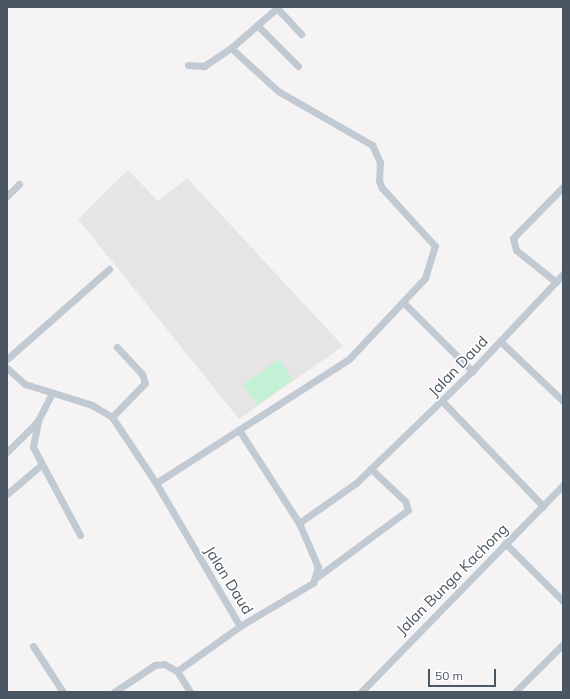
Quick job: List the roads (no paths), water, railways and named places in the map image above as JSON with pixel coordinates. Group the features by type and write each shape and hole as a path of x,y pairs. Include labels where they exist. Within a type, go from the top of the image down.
{"street":[{"path":"188,65 204,66 231,48 277,7 301,34"},
{"path":"257,25 298,66"},
{"path":"156,483 349,358 425,278 435,246 382,188 377,152 362,139 278,91 231,48"},
{"path":"7,196 19,184"},
{"path":"556,282 516,250 513,238 563,186"},
{"path":"7,359 110,270"},
{"name":"Jalan Daud","path":"299,523 371,469 472,371 563,274"},
{"path":"403,302 472,371"},
{"path":"500,341 563,401"},
{"path":"112,417 145,383 142,374 117,346"},
{"name":"Jalan Daud","path":"7,368 25,384 92,405 112,417 156,483 240,626 313,583 317,576 408,510 405,501 371,469"},
{"path":"52,393 38,421 33,448 40,466 80,535"},
{"path":"442,401 543,506"},
{"path":"7,452 38,421"},
{"path":"239,430 299,523 316,560 317,576"},
{"path":"7,494 40,466"},
{"name":"Jalan Bunga Kachong","path":"361,692 563,485"},
{"path":"506,543 563,601"},
{"path":"177,671 240,626"},
{"path":"515,692 563,644"},
{"path":"32,646 63,692"},
{"path":"114,692 155,665 164,664 177,671 190,692"}]}
